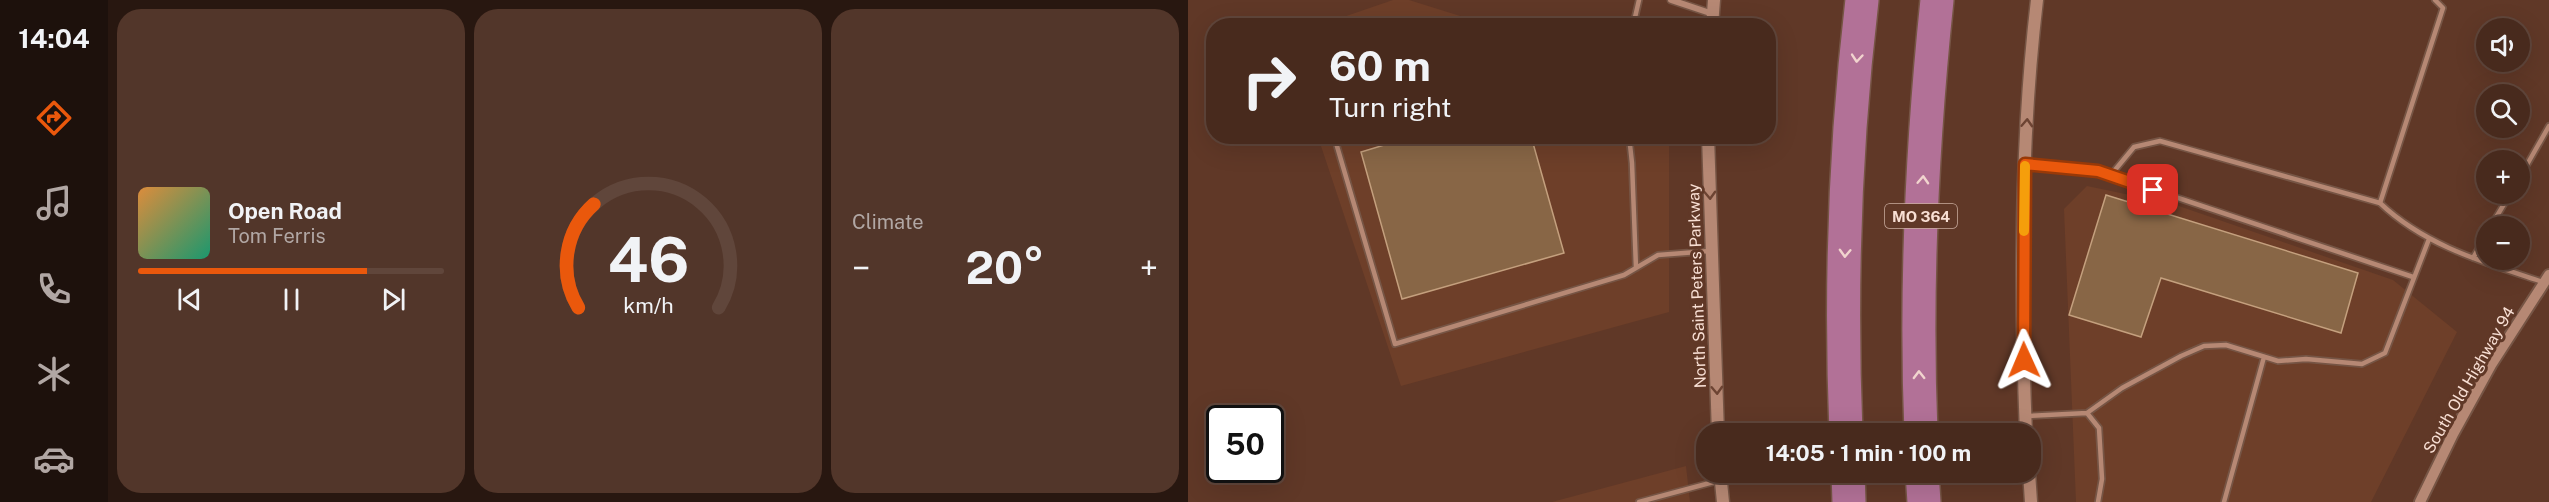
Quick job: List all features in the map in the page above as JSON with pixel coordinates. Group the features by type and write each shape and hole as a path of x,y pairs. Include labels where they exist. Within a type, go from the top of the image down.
{"highway":[{"path":"1846,423 1845,260 1850,134 1862,0"},
{"name":"MO 364","path":"1921,423 1918,284 1928,94 1937,0"},
{"path":"1848,483 1849,502"},
{"path":"1923,483 1924,502"}],"main road":[{"path":"1712,18 1714,0"},
{"path":"2026,423 2022,303 2025,164 2037,0"},
{"name":"North Saint Peters Parkway","path":"1708,144 1718,423"},
{"path":"1722,483 1723,502"},
{"path":"2030,483 2031,502"}],"street":[{"path":"1671,0 1708,18"},
{"name":"South Old Highway 94","path":"2420,502 2453,434 2491,365 2548,280"}],"lane":[{"path":"1634,18 1640,0"},
{"path":"2380,203 2443,8 2435,0"},
{"path":"2530,159 2549,126"},
{"path":"2110,176 2134,147 2160,141 2380,203 2391,214 2429,238 2473,258 2548,280"},
{"path":"1336,144 1395,344 1624,275 1658,255 1712,251"},
{"path":"1630,144 1636,268"},
{"path":"2025,164 2098,171 2413,276"},
{"path":"2026,416 2087,413 2122,388 2204,346 2226,345 2278,361 2306,359 2362,364 2385,353 2429,238"},
{"path":"2473,258 2476,253"},
{"path":"2224,502 2264,357"},
{"path":"2087,413 2099,428 2102,480 2098,502"},
{"path":"1639,502 1699,483"}],"shaded area":[{"path":"1393,0 1409,0 1467,18 1340,18"},
{"path":"1320,144 1669,144 1669,312 1401,386"},
{"path":"2087,186 2173,204 2393,280 2457,332 2371,502 2076,502 2064,209"},
{"path":"1686,466 1690,502 1552,502"}],"building":[{"path":"1388,144 1533,144 1564,253 1402,299 1361,152"},
{"path":"2106,195 2358,273 2341,333 2161,278 2141,337 2069,315"}],"slow traffic":[{"path":"2024,231 2025,166"}],"route":[{"path":"2024,360 2022,303 2025,164 2098,171 2153,190"}]}
